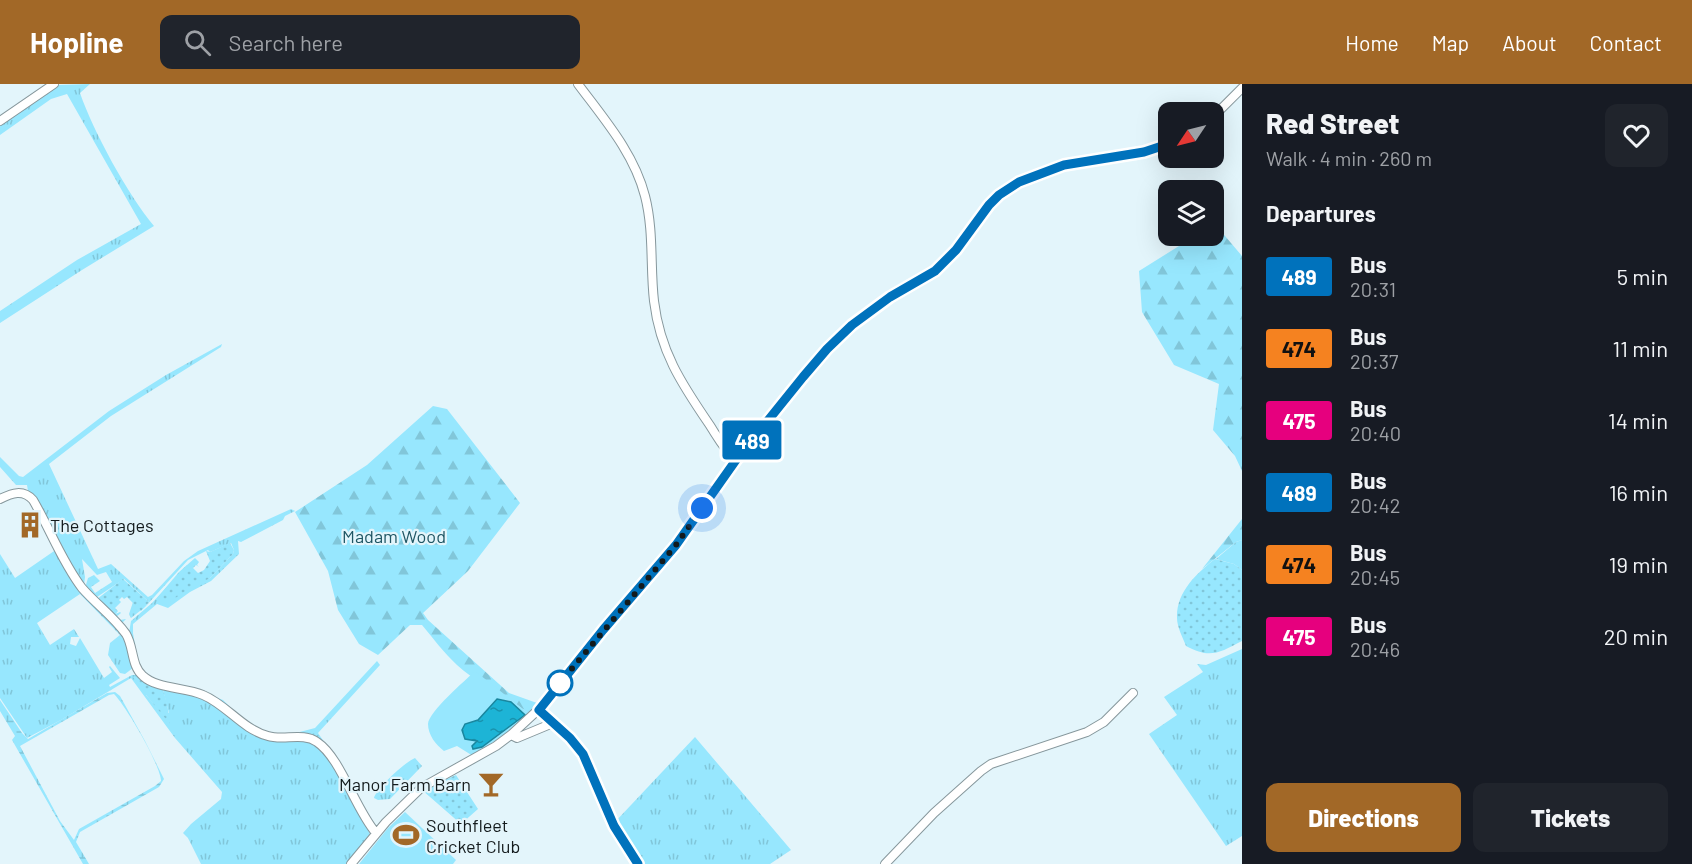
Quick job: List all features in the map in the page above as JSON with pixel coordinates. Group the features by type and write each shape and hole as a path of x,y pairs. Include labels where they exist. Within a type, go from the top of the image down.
{"street":[{"path":"0,121 54,84"},
{"path":"578,84 619,140 635,168 645,197 650,231 653,299 659,334 669,359 691,397 725,448 736,460"},
{"path":"1224,106 1242,88"},
{"path":"351,864 376,833 424,785 487,751 511,735 539,710 603,630 680,540 736,460 827,349 852,325 890,297 922,280 941,266 999,195 1019,182 1064,165 1144,152 1158,147"},
{"path":"0,499 16,492 24,493 32,498 79,583 126,634 137,669 144,677 157,684 184,688 208,697 220,703 243,724 262,734 278,738 308,738 318,742 331,758 376,833"},
{"path":"885,864 934,813 991,764 1087,732 1104,722 1133,693"},
{"path":"539,710 576,745 586,759 614,826 638,864"},
{"path":"511,735 517,738 553,723"}],"green space":[{"path":"90,84 80,93 93,125 112,162 154,226 0,323 0,311 77,260 141,224 67,94 51,99 0,135 0,126 57,85"},
{"path":"1224,235 1242,256 1242,471 1235,456 1213,430 1219,384 1174,365 1142,312 1139,271 1179,246 1224,246"},
{"path":"222,344 221,347 111,416 49,464 98,569 111,564 148,597 184,561 198,551 291,509 295,511 285,516 283,520 241,542 238,541 239,554 211,581 190,592 168,608 157,604 133,624 138,664 143,674 155,680 143,675 137,666 129,633 131,621 152,603 187,565 191,568 177,581 174,587 176,591 210,578 233,554 231,543 210,552 208,550 188,560 145,607 131,618 129,614 133,602 141,610 149,602 124,579 97,597 113,615 120,612 116,617 120,620 126,619 118,622 85,588 88,578 94,575 100,581 91,587 95,593 112,582 106,572 97,575 82,559 85,577 84,585 82,585 37,502 28,491 27,485 16,485 0,467 0,457 19,476 23,477 109,411 166,375"},
{"name":"Madam Wood","path":"433,406 447,409 520,503 468,571 423,613 509,693 537,703 528,713 465,672 422,625 410,625 378,655 359,644 338,610 328,571 295,512 367,465"},
{"path":"1242,519 1242,540 1236,542 1202,569"},
{"path":"1242,540 1242,570 1234,564 1216,559 1236,542"},
{"path":"230,543 234,550 233,554 210,578 165,605 157,598 179,572 195,558 199,562 197,565 199,567 196,565 193,568 198,573 204,570 210,561 206,551 210,552"},
{"path":"57,549 69,570 124,634 133,668 125,674 120,673 108,655 110,643 120,635 80,594 37,623 50,645 74,629 79,637 71,637 70,644 76,646 80,638 104,678 112,672 110,666 120,678 109,685 110,687 136,675 155,687 146,695 161,712 169,713 163,690 199,694 257,733 310,740 328,755 370,834 347,864 201,864 188,838 183,833 221,799 222,792 175,738 131,678 27,738 0,698 0,554 15,578"},
{"path":"1215,559 1234,564 1242,570 1242,641 1221,651 1208,653 1186,646 1177,618 1180,600 1189,584"},
{"path":"123,579 149,602 141,611 127,597 124,599 122,597 119,600 121,602 115,608 118,611 114,616 97,599"},
{"path":"1242,649 1242,836 1226,846 1149,734 1177,715 1164,697 1203,672 1197,664 1206,665"},
{"path":"377,661 380,665 318,733 333,755 312,737 269,736 243,722 222,702 188,688 169,684 190,687 223,700 246,723 269,735 288,735 315,728"},
{"path":"475,671 528,713 509,731 473,756 457,746 444,751 431,736 428,728 430,718"},
{"path":"136,675 163,690 170,724 133,677"},
{"path":"115,692 120,696 145,741 164,779 159,787 80,832 76,842 89,864 83,864 12,740 15,736 0,711 0,700 28,739 107,693","holes":["114,694 149,750 161,781 79,829 74,840 60,821 20,746 109,695"]},
{"path":"695,737 791,850 770,864 643,864 615,822"},
{"path":"415,758 422,766 390,799 374,798 392,776"},
{"path":"456,775 478,809 461,824 422,790"},
{"name":"Southfleet Cricket Club","path":"405,812 456,860 453,864 359,864 388,828"}],"water":[{"path":"497,699 511,702 525,715 482,747 473,749 472,746 477,741 465,739 462,730 465,724 478,720"}],"bus line":[{"name":"489","path":"638,864 614,826 583,754 570,738 539,710 603,630 676,545 736,460 803,377 852,325 890,297 935,271 956,250 989,205 1008,188 1064,165 1158,148"}],"place":[{"name":"The Cottages","path":"30,525"},
{"name":"Manor Farm Barn","path":"491,784"},
{"name":"Southfleet Cricket Club","path":"406,835"}],"route":[{"path":"560,683 676,545 702,508"}]}
